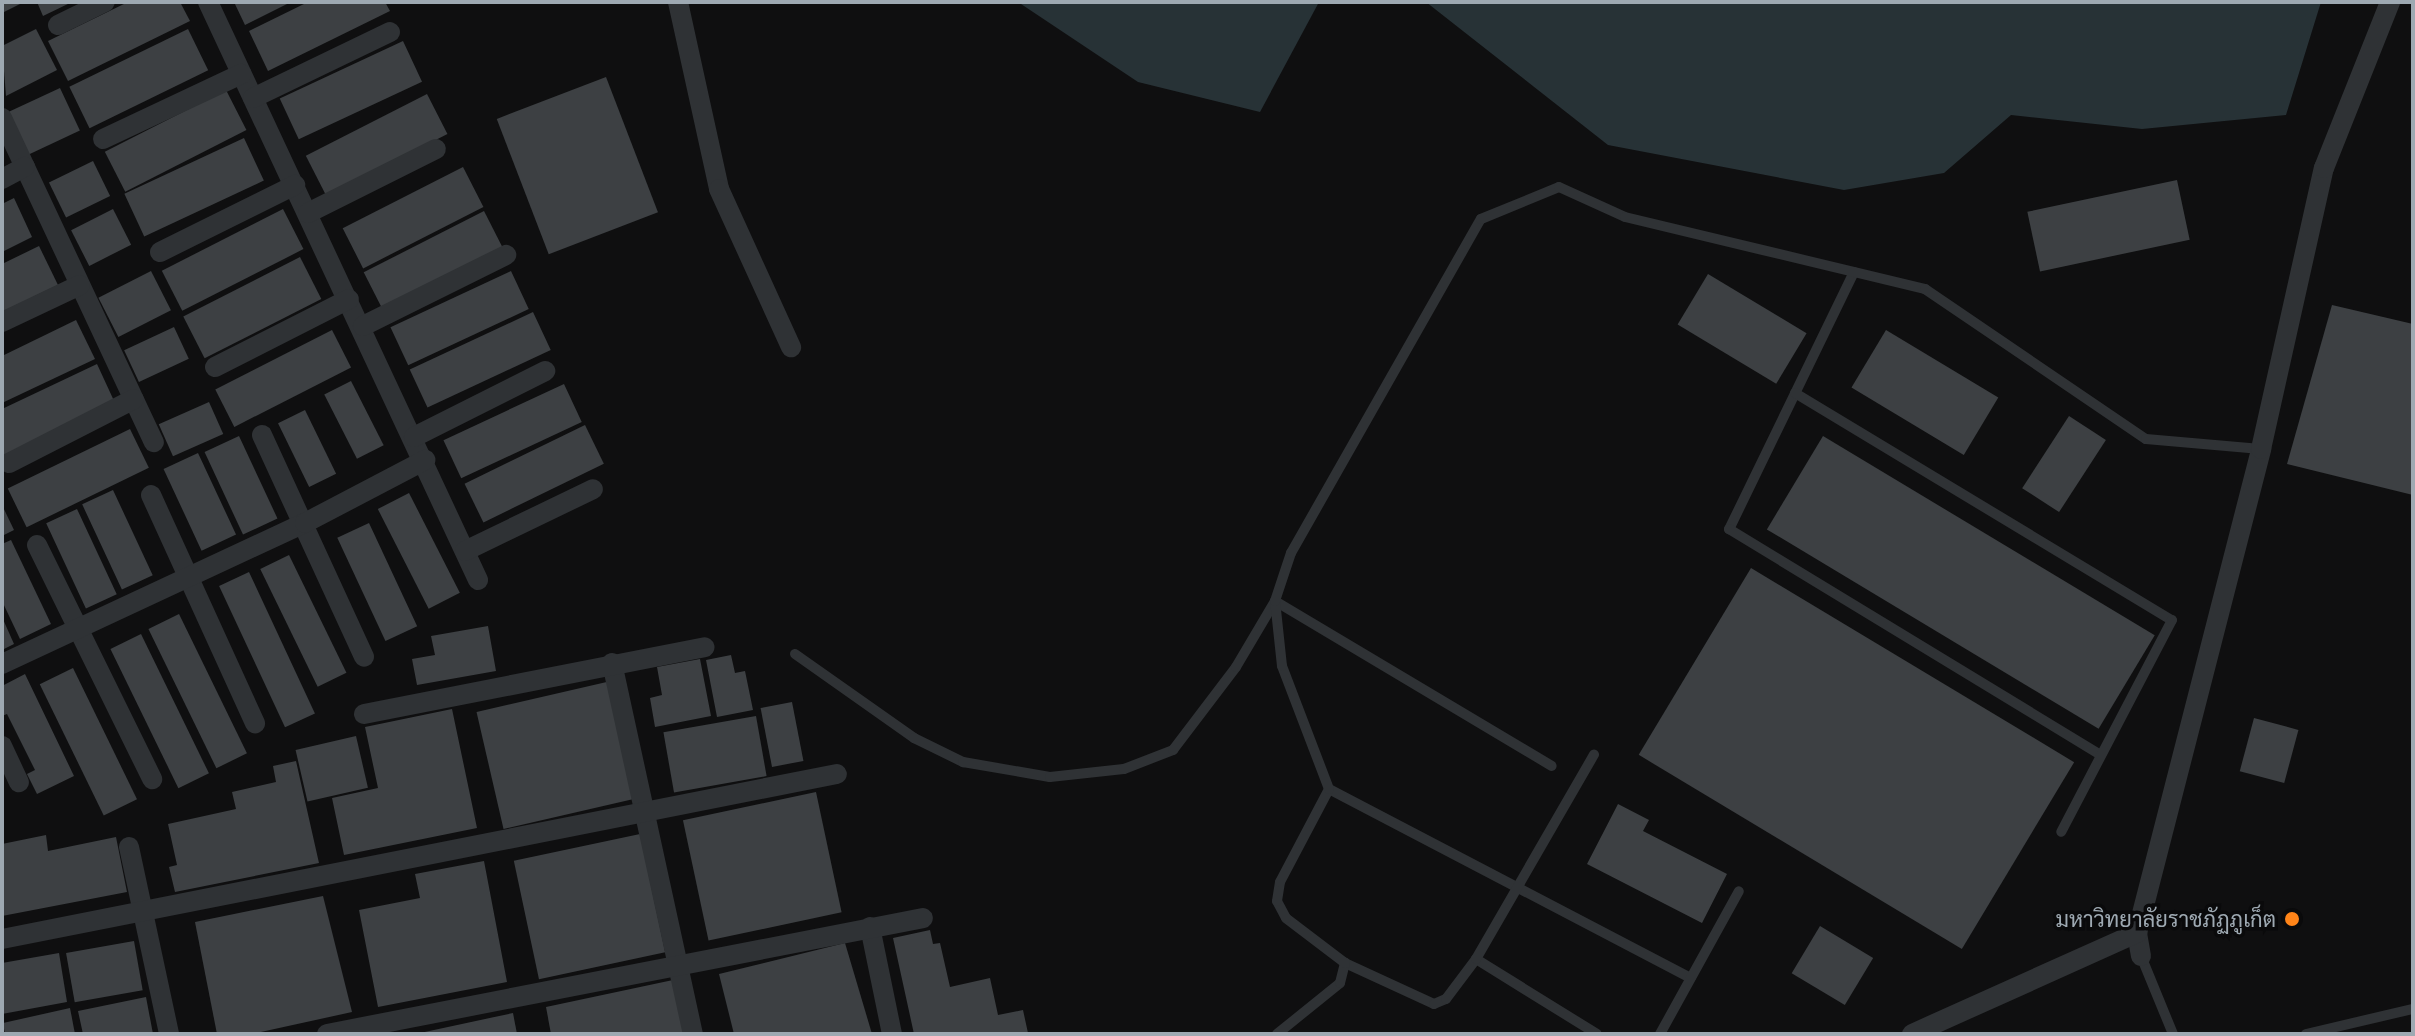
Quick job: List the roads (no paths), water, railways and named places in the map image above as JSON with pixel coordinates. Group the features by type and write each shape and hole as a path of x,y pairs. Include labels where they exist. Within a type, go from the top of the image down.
{"street":[{"path":"58,25 105,2"},
{"path":"208,2 363,326 478,580"},
{"path":"678,2 719,189 791,347"},
{"path":"2141,956 2137,933 2261,449 2324,168 2390,2"},
{"path":"253,98 390,32"},
{"path":"103,139 241,74"},
{"path":"2,118 154,442"},
{"path":"308,213 436,149"},
{"path":"2,179 25,167"},
{"path":"160,252 295,185"},
{"path":"363,326 506,255"},
{"path":"2,322 80,285"},
{"path":"215,367 349,299"},
{"path":"414,437 545,371"},
{"path":"9,463 134,399"},
{"path":"262,435 364,657"},
{"path":"2,664 188,580 425,460"},
{"path":"465,551 593,489"},
{"path":"151,495 255,723"},
{"path":"37,545 152,779"},
{"path":"364,714 704,647"},
{"path":"612,663 693,1034"},
{"path":"2,746 19,782"},
{"path":"2,939 837,774"},
{"path":"129,847 169,1034"},
{"path":"327,1034 923,918"},
{"path":"870,927 892,1034"},
{"path":"1912,1034 2137,933"}],"lane":[{"path":"795,654 914,738 963,762 1050,777 1124,769 1173,750 1236,667 1275,601 1291,553 1481,219 1559,187 1625,217 1925,289 2146,439 2261,449"},
{"path":"1854,272 1729,529 2100,755"},
{"path":"1795,393 2172,620 2061,832"},
{"path":"1275,601 1552,766"},
{"path":"1275,601 1282,666 1329,789 1691,978"},
{"path":"1329,789 1280,882 1277,901 1286,918 1345,963 1434,1004 1453,992 1476,959 1594,755"},
{"path":"1660,1034 1739,891"},
{"path":"2141,956 2173,1034"},
{"path":"1476,959 1597,1034"},
{"path":"1277,1034 1340,983 1345,963"},
{"path":"2306,1034 2413,1009"}],"place":[{"name":"มหาวิทยาลัยราชภัฏภูเก็ต","path":"2292,919"}]}
